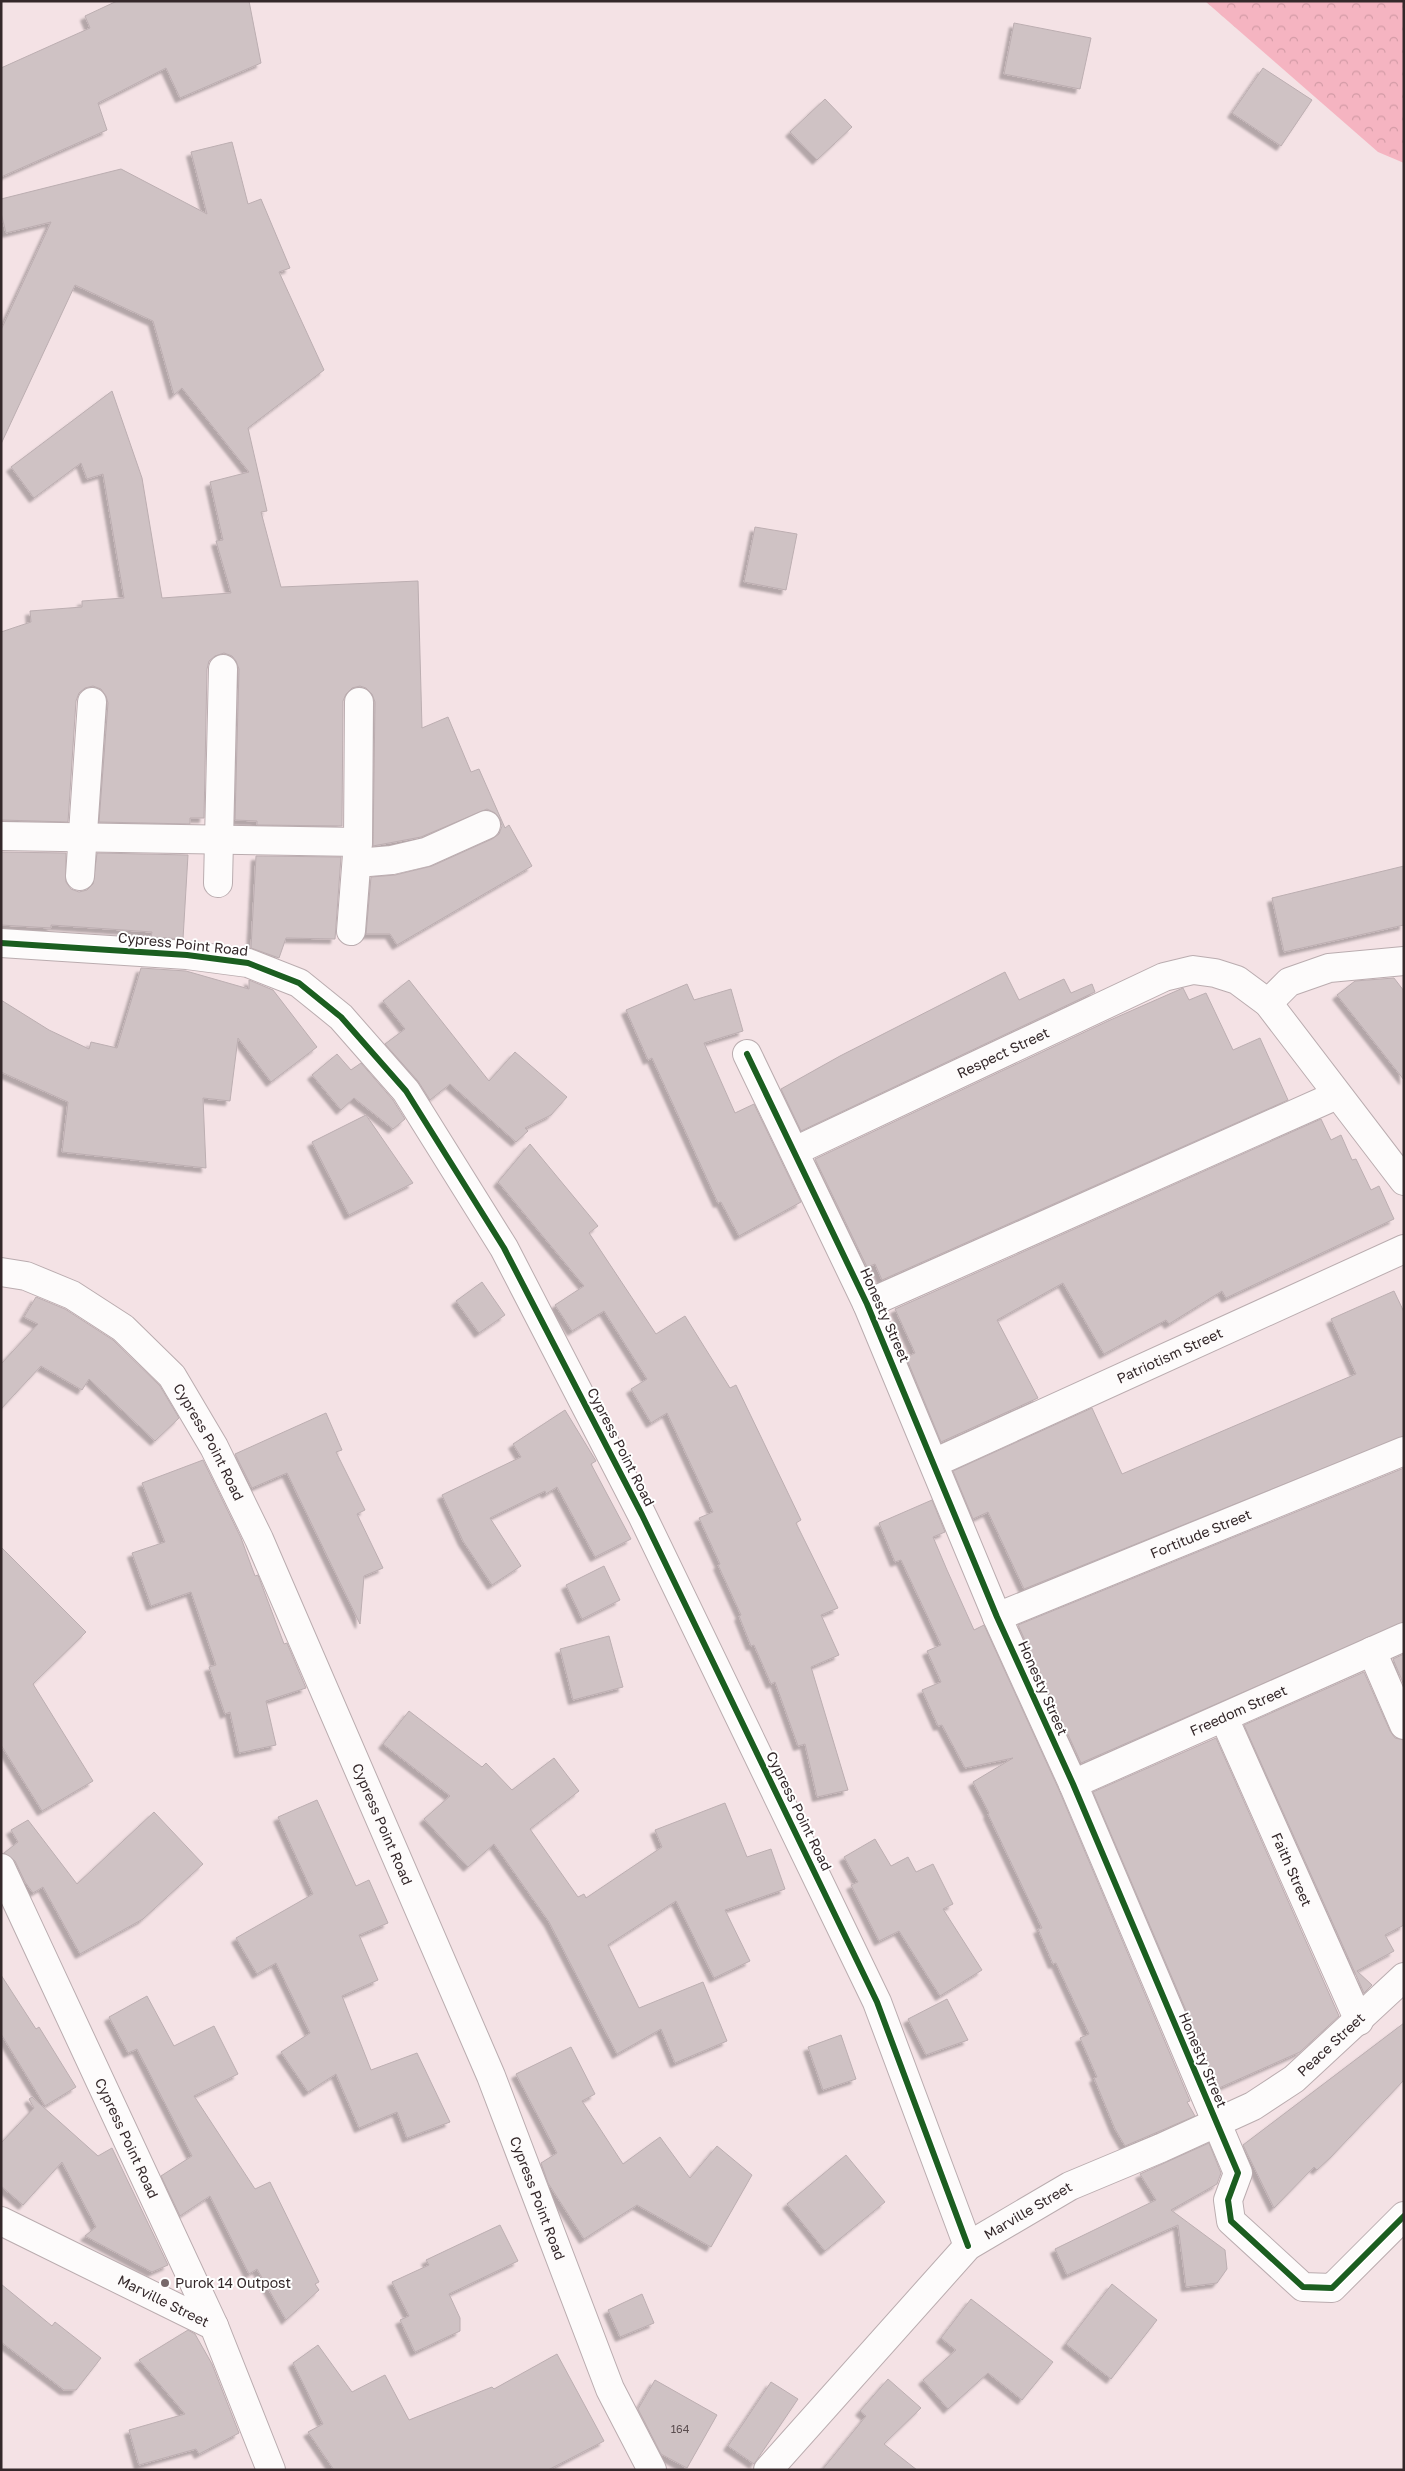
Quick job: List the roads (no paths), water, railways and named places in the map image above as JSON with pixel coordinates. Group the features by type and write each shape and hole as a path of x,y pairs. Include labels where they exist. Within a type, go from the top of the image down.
{"street":[{"path":"218,883 223,669"},
{"path":"80,876 92,702"},
{"path":"351,931 358,853 358,702"},
{"path":"1,836 220,841 358,853 392,860 426,852 486,825"},
{"name":"Cypress Point Road","path":"1,943 187,954 248,963 298,984 341,1017 406,1091 504,1248 642,1515 877,2002 968,2246"},
{"path":"1268,1003 1289,982 1329,968 1404,961"},
{"name":"Respect Street","path":"796,1151 1164,977 1193,970 1215,973 1237,980 1268,1003 1404,1181"},
{"name":"Honesty Street","path":"747,1054 796,1151 867,1304 997,1617 1073,1784 1238,2173 1228,2200 1231,2222 1303,2287 1332,2288 1404,2216"},
{"path":"867,1304 1338,1095"},
{"name":"Patriotism Street","path":"934,1463 1404,1249"},
{"name":"Cypress Point Road","path":"1,1272 26,1276 72,1295 123,1328 172,1376 214,1447 259,1539 487,2067 610,2389 652,2470"},
{"name":"Fortitude Street","path":"997,1617 1404,1451"},
{"name":"Freedom Street","path":"1073,1784 1404,1638"},
{"path":"1372,1652 1404,1725"},
{"name":"Faith Street","path":"1224,1718 1359,2021"},
{"name":"Cypress Point Road","path":"1,1868 214,2326"},
{"name":"Peace Street","path":"1253,2106 1294,2079 1404,1978"},
{"name":"Marville Street","path":"768,2470 968,2246 1070,2186 1216,2124 1253,2106"},
{"name":"Marville Street","path":"1,2221 214,2326 271,2470"}],"place":[{"name":"Purok 14 Outpost","path":"165,2283"}]}
